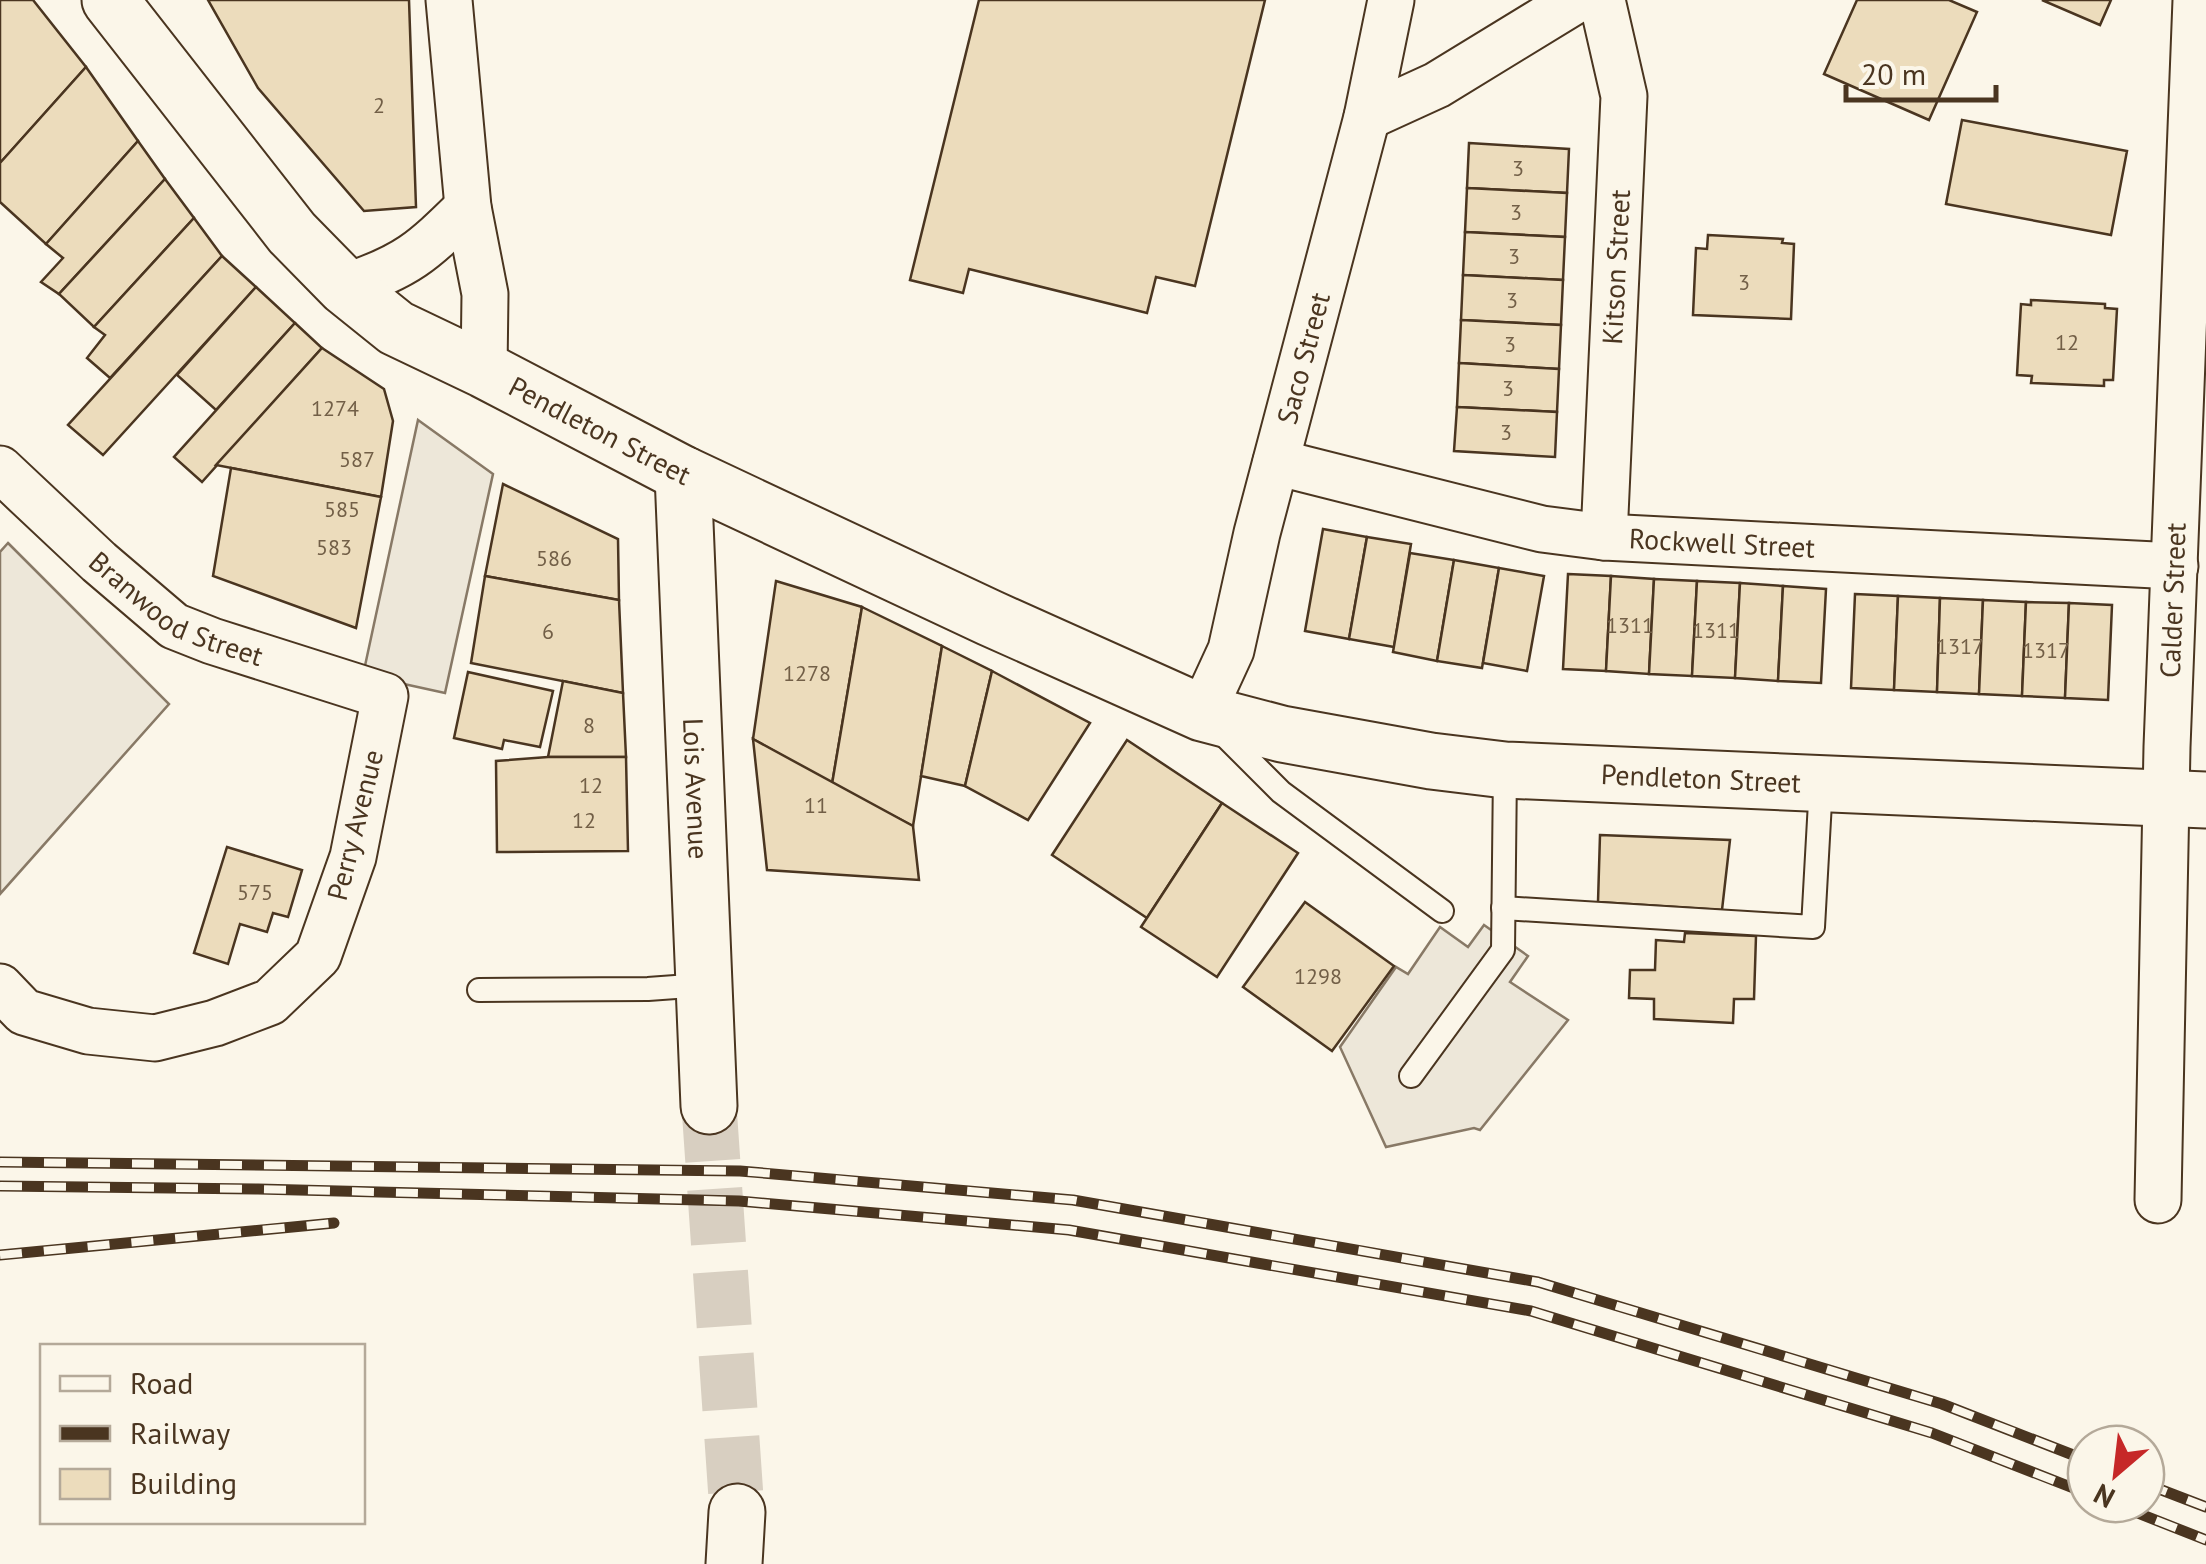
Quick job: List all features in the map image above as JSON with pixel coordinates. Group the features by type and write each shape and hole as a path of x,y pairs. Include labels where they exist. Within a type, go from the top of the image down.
{"main road":[{"name":"Pendleton Street","path":"110,0 292,233 346,288 396,328 683,474 1202,712 1282,734 1505,770 2186,799"},
{"name":"Lois Avenue","path":"683,474 709,1106"}],"street":[{"path":"449,0 468,207 485,294 484,370"},
{"name":"Saco Street","path":"1202,712 1231,650 1367,118 1391,0"},
{"path":"1367,118 1437,85 1576,0"},
{"name":"Kitson Street","path":"1602,0 1624,96 1604,537"},
{"name":"Calder Street","path":"2158,1200 2186,799 2175,566 2190,212 2188,128 2196,0"},
{"path":"346,288 419,256 468,207"},
{"name":"Rockwell Street","path":"1276,462 1542,530 1604,537 2175,566"},
{"name":"Branwood Street","path":"0,469 174,626 385,696"},
{"name":"Perry Avenue","path":"12,999 88,1031 155,1038 216,1023 270,1002 318,956 353,857 385,696"}],"lane":[{"name":"Pendleton Street","path":"1202,712 1281,792 1442,911"},
{"path":"1411,1076 1503,950 1505,770"},
{"path":"1504,908 1813,927 1821,784"},
{"path":"479,990 648,989 703,984"}],"shaded area":[{"path":"418,420 493,474 445,693 363,675"},
{"path":"8,543 169,704 0,894 0,552"},
{"path":"1484,925 1528,956 1510,982 1568,1020 1480,1130 1474,1128 1386,1147 1340,1047 1396,967 1408,974 1440,927 1468,947"}],"building":[{"path":"0,0 33,0 86,67 0,163"},
{"path":"208,0 409,0 416,207 364,211 258,88"},
{"path":"979,0 1265,0 1195,286 1156,277 1147,313 969,269 963,293 910,280"},
{"path":"1857,0 1949,0 1977,12 1929,120 1824,74"},
{"path":"2042,0 2111,0 2100,25"},
{"path":"86,67 138,141 46,244 0,202 0,163"},
{"path":"1962,120 2127,151 2111,235 1946,204"},
{"path":"138,141 165,179 59,294 41,282 63,258 46,244"},
{"path":"1469,143 1569,149 1567,193 1467,188"},
{"path":"165,179 194,218 94,327 59,294"},
{"path":"1467,188 1567,193 1565,237 1465,232"},
{"path":"194,218 222,256 110,378 87,358 105,335 94,327"},
{"path":"1465,232 1565,237 1563,280 1463,275"},
{"path":"1708,235 1783,239 1782,243 1794,244 1791,319 1693,315 1696,248 1707,249"},
{"path":"222,256 256,287 103,455 68,425"},
{"path":"1463,275 1563,280 1561,325 1461,320"},
{"path":"256,287 295,323 216,410 177,375"},
{"path":"2031,300 2105,304 2105,308 2117,309 2113,380 2104,380 2104,386 2031,383 2032,376 2017,375 2021,304 2031,305"},
{"path":"1461,320 1561,325 1559,369 1459,363"},
{"path":"295,323 322,348 202,482 174,457"},
{"path":"322,348 384,389 393,421 381,497 216,465"},
{"path":"1459,363 1559,369 1557,412 1457,407"},
{"path":"1457,407 1557,412 1555,457 1454,451"},
{"path":"231,468 381,497 356,628 213,576"},
{"path":"503,484 618,539 619,600 485,576"},
{"path":"1323,529 1367,537 1349,639 1305,631"},
{"path":"1367,537 1411,544 1394,647 1349,639"},
{"path":"1410,553 1454,560 1437,661 1393,652"},
{"path":"1454,560 1499,568 1482,668 1437,661"},
{"path":"1499,568 1544,576 1527,671 1483,663"},
{"path":"1568,574 1611,576 1606,671 1563,669"},
{"path":"485,576 619,600 623,693 471,663"},
{"path":"1611,576 1654,579 1649,674 1606,671"},
{"path":"1654,579 1697,581 1692,676 1649,674"},
{"path":"776,581 862,607 832,784 753,739"},
{"path":"1697,581 1740,583 1735,678 1692,676"},
{"path":"1740,583 1783,586 1778,681 1735,678"},
{"path":"1783,586 1826,589 1821,683 1778,681"},
{"path":"1855,594 1898,596 1894,690 1851,688"},
{"path":"1898,596 1940,598 1937,692 1894,690"},
{"path":"1940,598 1983,600 1979,694 1937,692"},
{"path":"1983,600 2026,602 2022,696 1979,694"},
{"path":"2026,602 2069,603 2065,698 2022,696"},
{"path":"2069,603 2112,605 2108,700 2065,698"},
{"path":"862,607 942,646 913,826 832,784"},
{"path":"942,646 992,671 965,786 921,776"},
{"path":"992,671 1090,723 1028,820 965,786"},
{"path":"468,672 553,691 540,747 504,740 502,749 454,738"},
{"path":"563,681 623,693 626,757 548,757"},
{"path":"753,739 913,826 919,880 767,870"},
{"path":"1127,740 1222,803 1147,918 1052,855"},
{"path":"626,757 628,851 497,852 496,761"},
{"path":"1222,803 1298,853 1217,977 1141,927"},
{"path":"1600,835 1730,840 1722,910 1598,902"},
{"path":"227,847 302,870 288,917 273,913 267,932 240,924 228,964 194,953"},
{"path":"1305,902 1394,966 1332,1051 1243,987"},
{"path":"1685,933 1756,936 1754,999 1734,999 1733,1023 1654,1019 1654,999 1629,998 1630,970 1655,970 1656,940 1684,942"}],"tunnel":[{"path":"709,1106 737,1512"}],"railway":[{"path":"0,1162 740,1171 1073,1200 1538,1282 1942,1404 2066,1452"},
{"path":"0,1186 739,1201 1069,1230 1531,1311 1932,1433 2066,1485"},
{"path":"0,1255 334,1223"},
{"path":"2166,1492 2206,1507"},
{"path":"2166,1524 2206,1540"}]}
